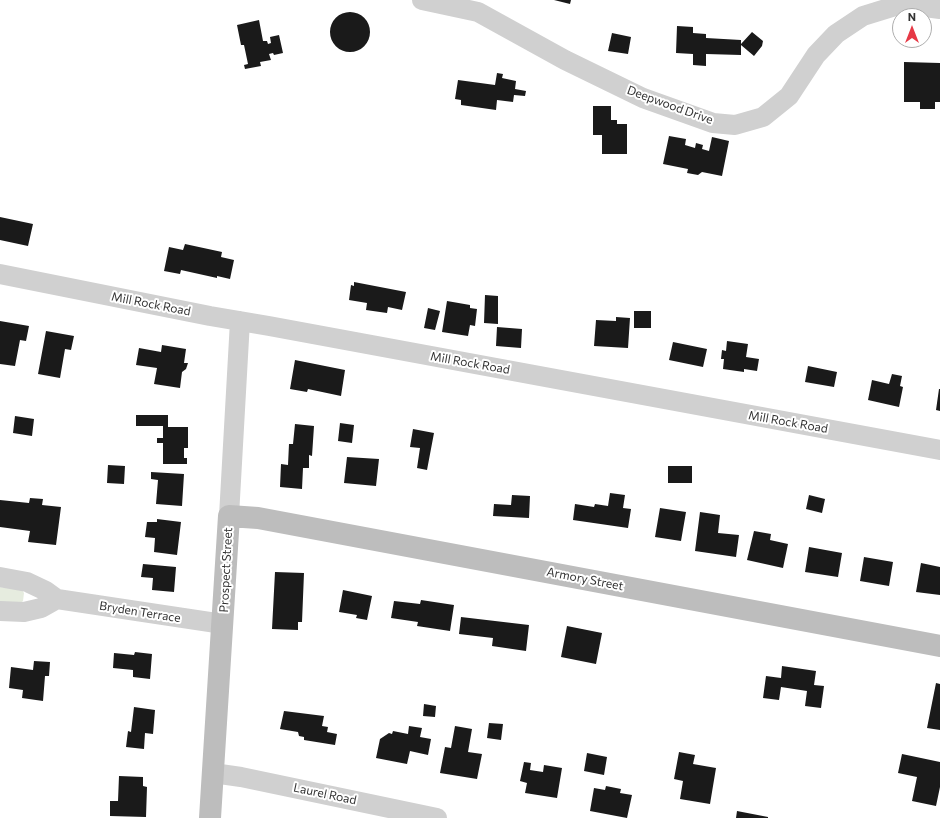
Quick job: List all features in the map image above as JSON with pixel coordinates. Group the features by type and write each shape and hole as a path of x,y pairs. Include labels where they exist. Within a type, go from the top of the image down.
{"main road":[{"name":"Prospect Street","path":"210,818 229,516"},
{"name":"Armory Street","path":"229,516 258,518 282,522 940,646"}],"street":[{"name":"Deepwood Drive","path":"422,0 478,12 565,60 643,98 714,123 735,125 763,117 789,96 821,50 836,34 863,16 902,4 940,9"},
{"name":"Mill Rock Road","path":"0,274 240,321 940,450"},
{"name":"Prospect Street","path":"229,516 240,321"},
{"name":"Bryden Terrace","path":"0,577 27,582 46,591 57,599 223,624"},
{"path":"0,611 24,612 41,608 57,599"},
{"name":"Laurel Road","path":"213,773 241,777 437,818"}],"shaded area":[{"path":"0,587 22,590 24,593 23,601 20,604 0,602"}],"building":[{"path":"554,0 571,0 570,4"},
{"path":"354,12 361,15 367,21 370,32 369,40 361,49 354,52 346,52 339,49 331,40 330,28 333,21 342,13"},
{"path":"259,20 263,41 267,41 268,44 271,43 270,37 279,35 283,53 274,55 273,53 269,54 271,60 260,62 261,66 245,69 244,65 248,64 244,45 241,45 237,25"},
{"path":"677,26 693,27 693,33 706,34 706,38 741,40 741,44 752,32 763,41 762,46 754,56 741,45 741,55 706,54 706,66 693,65 693,54 676,53"},
{"path":"612,33 631,37 628,54 608,51"},
{"path":"904,62 940,63 940,102 935,102 935,109 920,109 920,102 904,102"},
{"path":"497,73 503,74 502,78 516,81 515,89 526,91 525,96 514,95 513,102 497,100 496,110 461,105 461,100 455,99 458,80 495,85"},
{"path":"593,106 611,106 611,120 617,120 617,124 627,124 627,154 602,154 602,135 593,135"},
{"path":"669,136 686,139 685,145 695,148 696,143 703,145 702,149 709,151 712,137 729,141 722,176 702,172 698,175 687,173 688,169 663,164"},
{"path":"0,217 33,224 28,246 0,240"},
{"path":"185,244 222,252 221,257 234,260 230,279 217,276 217,278 181,270 180,274 164,271 169,247 183,250"},
{"path":"354,282 406,292 402,310 388,307 387,313 366,310 367,303 349,300 351,285 354,286"},
{"path":"485,295 498,296 498,324 484,323"},
{"path":"447,301 470,305 470,308 477,309 475,326 470,325 468,336 442,332"},
{"path":"428,308 440,311 435,330 424,328"},
{"path":"634,311 651,311 651,328 634,328"},
{"path":"616,317 630,318 628,348 594,346 596,320 616,321"},
{"path":"0,321 29,326 26,341 20,340 15,366 0,364"},
{"path":"497,327 522,329 521,348 496,346"},
{"path":"46,331 74,336 71,350 65,349 60,378 38,374"},
{"path":"727,341 748,344 746,357 759,359 757,371 744,369 744,372 723,369 724,359 721,359 722,350 726,351"},
{"path":"673,342 707,349 703,367 669,360"},
{"path":"162,345 186,349 184,363 188,363 186,369 182,372 180,388 154,384 157,368 136,365 139,348 161,352"},
{"path":"295,360 345,370 341,396 308,389 307,392 290,389"},
{"path":"808,366 837,372 834,387 805,382"},
{"path":"892,374 902,376 900,386 903,387 899,407 868,400 872,380 889,384"},
{"path":"940,389 940,411 936,410"},
{"path":"136,415 168,415 168,427 188,427 188,448 184,448 184,458 187,458 187,464 163,464 163,443 157,443 157,438 163,438 163,426 136,426"},
{"path":"15,416 34,419 32,436 13,433"},
{"path":"340,423 354,425 352,443 338,441"},
{"path":"295,424 314,426 312,456 309,455 309,468 303,468 302,489 280,487 281,464 288,465 289,444 293,444"},
{"path":"413,429 434,433 427,470 417,468 420,448 410,447"},
{"path":"347,457 379,459 376,486 344,483"},
{"path":"108,465 125,466 124,484 107,483"},
{"path":"668,466 692,466 692,483 668,483"},
{"path":"151,472 184,474 182,506 156,504 158,480 151,479"},
{"path":"610,493 625,495 623,508 631,509 628,528 573,520 575,504 594,507 595,504 608,506"},
{"path":"512,495 530,496 529,518 493,516 494,504 511,505"},
{"path":"809,495 825,499 822,513 806,509"},
{"path":"30,498 43,499 42,505 61,507 56,545 28,542 30,531 0,527 0,500 29,503"},
{"path":"660,508 686,512 681,541 655,537"},
{"path":"700,512 720,515 718,533 739,535 736,557 695,551"},
{"path":"157,519 181,522 177,555 154,552 155,538 145,537 147,522 157,522"},
{"path":"754,531 771,534 770,540 788,544 783,568 747,560"},
{"path":"809,547 842,553 838,577 805,572"},
{"path":"864,557 893,562 889,586 860,581"},
{"path":"921,563 940,567 940,595 916,592"},
{"path":"143,564 176,567 174,592 152,590 153,578 141,577"},
{"path":"275,572 304,573 302,622 298,622 298,630 272,629"},
{"path":"343,590 372,596 367,620 356,618 357,615 339,612"},
{"path":"421,600 454,605 450,631 417,626 418,622 391,618 394,601 420,604"},
{"path":"461,617 529,625 526,651 492,646 493,638 459,634"},
{"path":"567,626 602,633 596,664 561,657"},
{"path":"135,652 152,654 150,679 133,677 133,670 113,668 114,653 134,655"},
{"path":"34,661 50,662 49,676 45,676 43,701 22,698 23,690 9,688 11,667 33,670"},
{"path":"782,666 816,671 814,685 824,686 821,708 805,706 807,691 781,687 779,700 763,698 766,676 781,678"},
{"path":"936,683 940,684 940,730 927,728"},
{"path":"424,704 436,706 435,717 423,716"},
{"path":"134,707 155,710 153,734 145,733 144,749 126,747 128,731 131,732"},
{"path":"284,711 324,716 322,726 328,727 327,732 337,734 335,745 304,740 304,737 299,736 298,732 280,729"},
{"path":"489,723 503,724 501,740 487,738"},
{"path":"409,726 422,728 420,737 431,739 428,755 410,751 407,764 376,758 380,739 389,733 392,734 393,731 408,734"},
{"path":"455,726 472,729 468,752 482,754 477,779 440,773 445,747 451,748"},
{"path":"679,752 695,755 693,764 716,768 710,804 680,799 683,781 674,779"},
{"path":"587,753 607,757 604,775 584,771"},
{"path":"902,754 940,762 940,787 936,806 912,801 917,777 898,773"},
{"path":"524,762 531,763 530,770 543,772 544,765 562,768 557,798 525,793 527,783 520,781"},
{"path":"119,776 143,777 143,786 147,787 146,817 110,816 110,801 118,801"},
{"path":"606,786 621,789 620,793 632,795 627,818 590,811 594,788 605,790"},
{"path":"737,811 768,817 768,818 736,818"}]}
